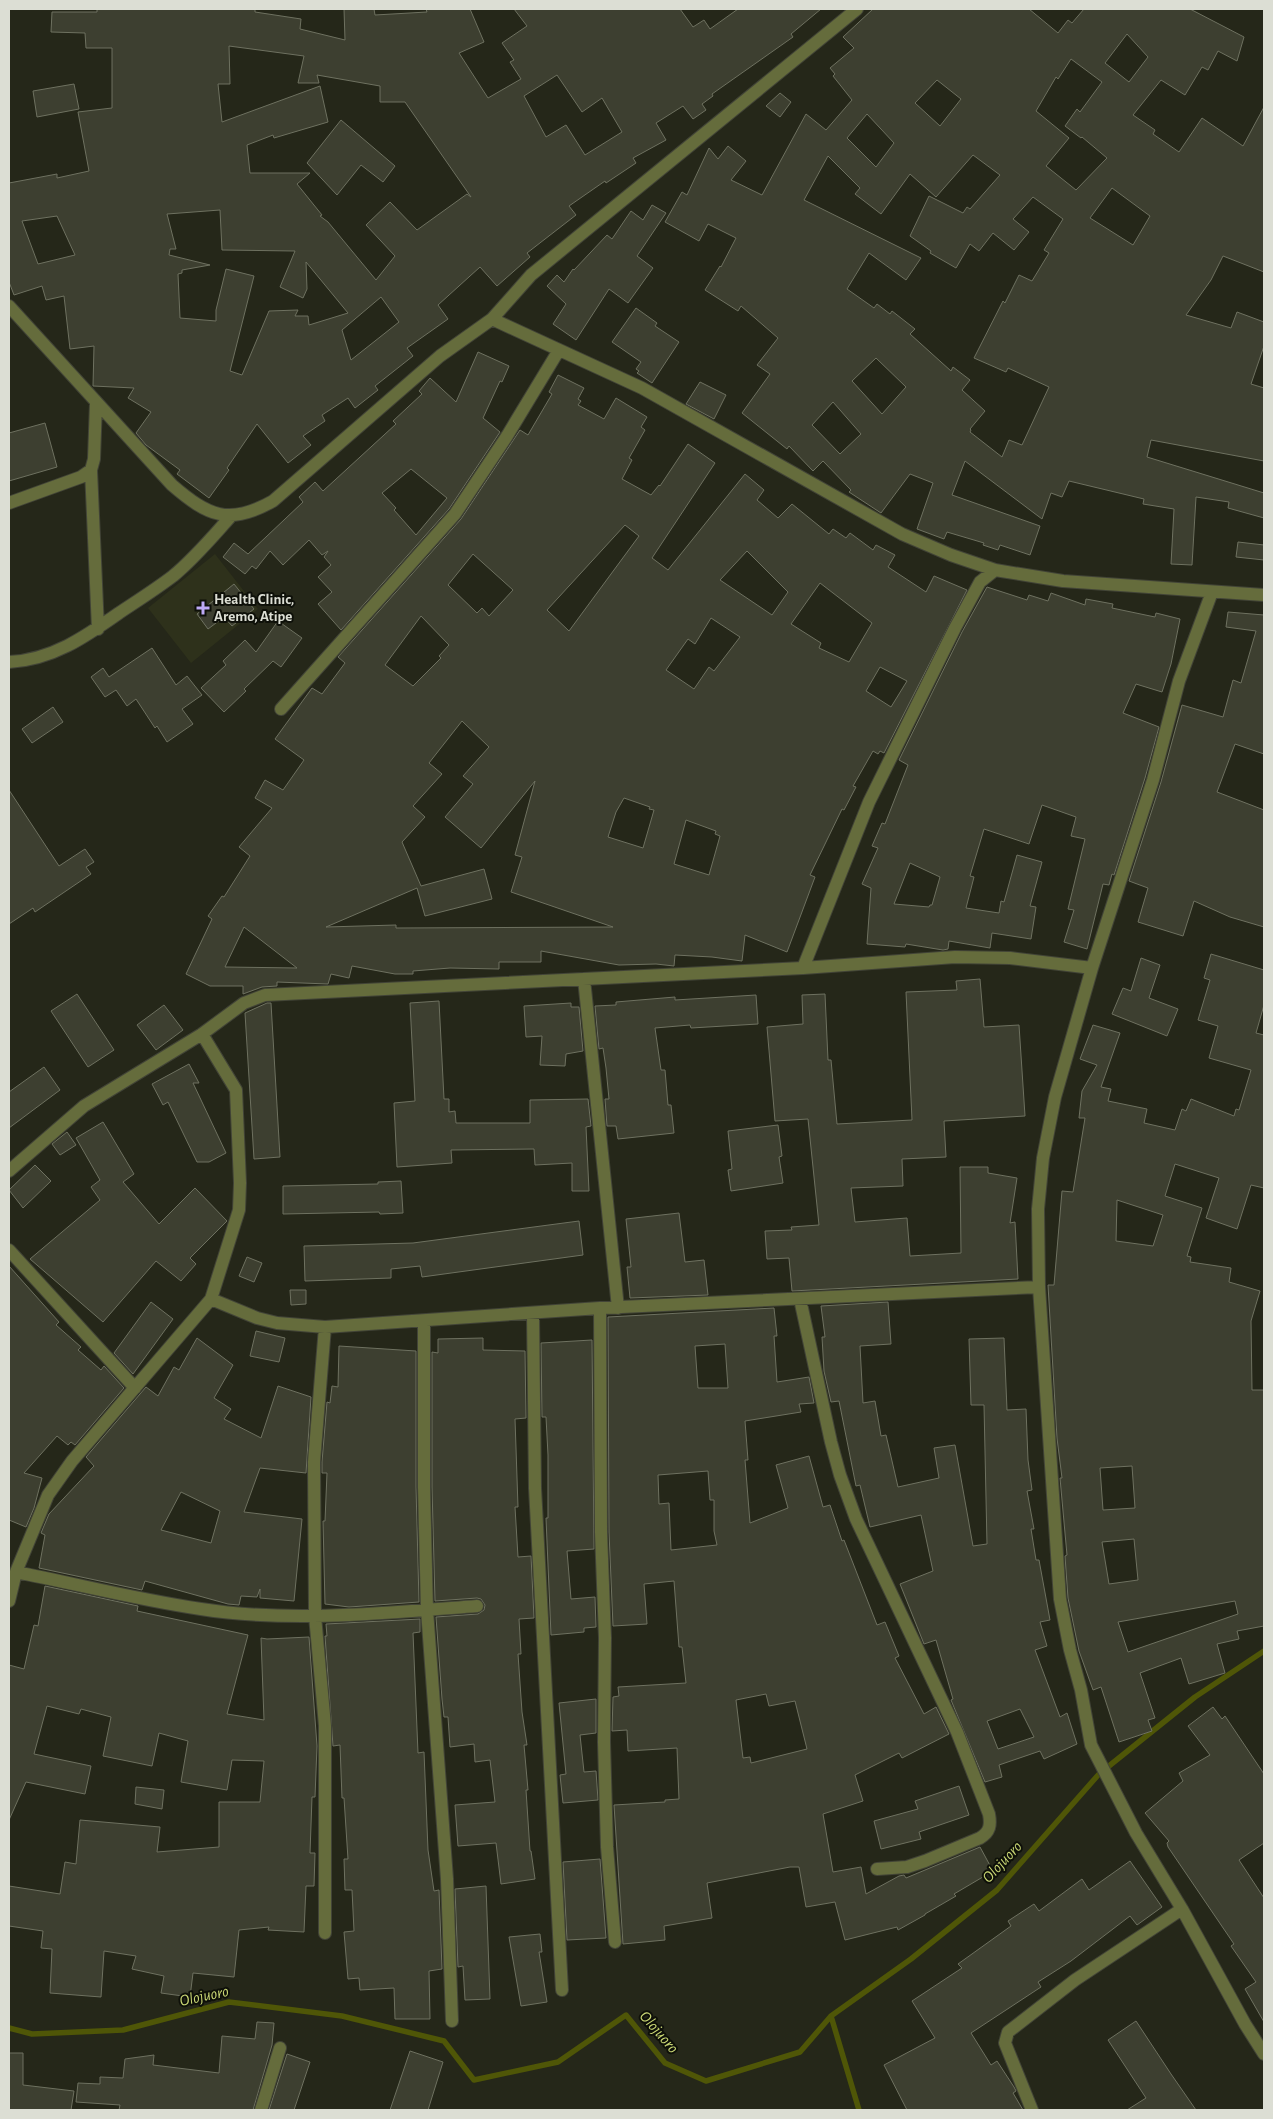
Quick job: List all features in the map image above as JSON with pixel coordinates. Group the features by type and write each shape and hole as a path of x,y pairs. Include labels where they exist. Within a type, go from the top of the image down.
{"street":[{"path":"9,306 172,485 190,500 210,512 232,515 254,512 273,500 440,356 492,319 530,275 858,9"},
{"path":"492,319 642,388 902,534 951,555 995,570 1063,581 1264,596"},
{"path":"280,709 455,514 507,436 560,350"},
{"path":"96,403 94,459 91,470 98,629"},
{"path":"9,504 81,477 91,470"},
{"path":"9,662 23,661 53,653 82,640 172,576 195,555 232,515"},
{"path":"803,968 869,802 954,628 980,582 995,570"},
{"path":"1212,592 1179,680 1153,780 1092,968 1056,1097 1043,1158 1038,1209 1039,1288 1060,1599 1070,1650 1081,1690 1091,1745 1136,1833 1182,1909 1245,2024 1264,2054"},
{"path":"9,1171 84,1106 202,1034 244,1003 265,995 803,968 955,957 1010,958 1092,968"},
{"path":"584,979 618,1308"},
{"path":"9,1602 16,1572 48,1496 72,1461 211,1299 238,1210 240,1183 236,1090 202,1034"},
{"path":"9,1250 135,1388"},
{"path":"211,1299 257,1318 277,1323 325,1327 600,1308 1039,1288"},
{"path":"800,1299 831,1442 843,1484 860,1528 957,1732 989,1814 990,1824 986,1834 980,1838 925,1861 907,1866 877,1869"},
{"path":"600,1308 601,1532 605,1638 604,1742 607,1847 615,1942"},
{"path":"533,1314 535,1488 562,1990"},
{"path":"424,1321 424,1487 427,1610 447,1879 452,2021"},
{"path":"324,1934 325,1726 315,1616 314,1462 325,1327"},
{"path":"16,1572 202,1610 241,1613 315,1616 477,1606"},
{"path":"1032,2110 1005,2043 1008,2032 1075,1980 1182,1909"},
{"path":"262,2110 280,2048"}],"shaded area":[{"name":"Health Clinic, Aremo, Atipe","path":"215,554 258,609 191,663 148,608"}],"building":[{"path":"97,9 255,9 255,12 301,19 300,29 345,40 344,9 374,9 375,15 427,12 426,9 470,9 484,42 459,53 488,98 521,79 510,62 514,60 502,43 527,26 514,9 680,9 693,27 704,20 710,29 738,9 821,9 791,34 793,37 712,94 713,96 702,104 706,110 693,119 683,106 656,123 666,140 633,158 636,163 606,183 605,181 569,206 576,215 527,253 530,257 497,286 480,267 438,305 448,319 407,348 413,356 375,386 378,390 355,408 348,398 322,415 325,421 303,436 311,445 288,463 257,424 227,468 229,470 209,498 177,474 180,470 146,445 136,433 151,412 128,398 134,388 93,386 94,346 70,349 64,296 46,300 42,286 14,295 9,282 9,183 57,174 57,178 89,171 78,112 112,108 112,48 86,48 85,33 51,32 52,12 97,12","holes":["229,46 304,56 298,83 319,83 317,75 380,86 380,102 405,102 471,197 467,194 417,230 390,202 366,225 395,256 376,280 328,222 320,216 322,215 297,184 310,173 250,173 247,145 273,135 274,138 328,122 320,86 222,122 218,84 230,84","557,75 582,112 602,98 622,132 585,155 566,125 546,137 524,96","220,210 222,250 295,251 280,287 303,298 307,289 306,262 348,313 309,325 308,316 295,316 298,310 269,311 242,375 230,371 254,276 226,269 216,310 216,321 180,318 178,274 182,273 182,270 210,265 169,255 170,249 176,249 167,214","57,216 75,255 38,264 22,221","381,297 399,322 351,360 342,330"]},
{"path":"873,9 1029,9 1058,33 1068,20 1072,23 1084,9 1190,9 1244,37 1237,61 1218,51 1208,70 1202,67 1185,95 1161,80 1133,115 1155,130 1153,134 1179,152 1202,118 1243,146 1264,107 1264,272 1223,256 1211,280 1186,315 1231,328 1237,312 1264,322 1264,346 1251,384 1264,388 1264,461 1151,440 1147,457 1264,493 1264,518 1228,508 1229,502 1196,497 1192,565 1171,564 1174,509 1143,504 1144,499 1069,481 1062,497 1051,493 1042,519 965,461 952,495 1040,526 1030,555 1000,545 998,550 983,545 984,543 947,532 944,539 917,529 933,483 910,474 881,513 849,492 851,490 823,461 813,471 789,446 787,449 742,413 770,374 757,365 778,338 741,306 738,311 705,290 721,267 736,238 708,224 699,241 665,222 682,192 687,195 709,148 718,159 728,146 746,161 731,180 762,195 806,114 826,130 852,100 833,76 835,74 830,68 854,48 843,37","holes":["1127,34 1148,57 1129,82 1105,63","1071,59 1102,82 1080,112 1077,109 1065,126 1082,137 1107,158 1076,190 1046,166 1069,138 1036,111 1056,77 1058,79","937,80 961,99 940,126 915,103","867,114 894,143 876,167 847,138","973,155 1000,175 970,209 967,207 963,213 929,196 910,236 931,251 930,253 956,268 970,244 979,251 993,233 1014,250 1029,232 1013,219 1033,197 1063,219 1044,250 1049,253 1032,281 1019,275 1005,303 1003,301 974,358 1006,372 1008,368 1049,387 1022,445 1009,440 1002,457 970,432 970,429 985,411 962,390 970,380 953,367 951,371 910,334 915,329 892,311 890,314 877,304 874,308 847,289 869,253 906,280 921,258 804,200 828,156 860,188 855,194 881,214 910,174 936,197","1112,188 1150,216 1133,245 1090,218","876,358 906,387 882,414 852,381","833,402 861,434 840,454 812,425"]},
{"path":"74,84 79,109 37,117 33,91"},
{"path":"780,93 791,102 780,117 766,106"},
{"path":"341,120 395,166 383,182 361,165 337,195 307,163"},
{"path":"652,205 666,213 637,256 653,268 628,303 609,289 576,340 553,324 566,304 547,286 557,275 564,282 573,269 607,235 612,239 631,211 643,220"},
{"path":"636,308 657,323 655,326 679,342 652,383 637,373 639,371 636,369 641,362 612,342"},
{"path":"478,352 509,366 483,418 500,432 449,509 341,630 318,604 332,592 318,577 331,565 324,557 328,551 322,555 309,540 283,565 270,551 256,569 252,566 245,574 223,557 234,543 248,554 303,502 299,497 315,482 323,491 396,424 393,421 422,394 419,391 430,378 456,402","holes":["411,469 447,498 416,535 382,493"]},
{"path":"558,375 584,388 578,399 581,401 578,405 604,419 616,398 647,417 641,427 645,430 629,458 632,460 622,479 651,495 660,486 688,444 715,463 652,558 668,570 745,474 764,490 757,500 778,518 792,504 829,534 833,529 846,538 850,533 873,550 876,545 895,555 888,567 926,592 934,576 967,590 884,753 880,751 878,754 873,751 853,786 856,787 844,810 842,809 810,875 815,877 787,952 745,935 742,961 675,955 674,966 656,964 619,965 541,951 541,962 499,962 499,969 450,968 413,971 413,974 395,974 352,966 349,978 331,974 328,984 277,982 277,986 262,987 243,994 243,986 210,986 186,974 212,919 208,916 222,896 224,897 250,856 239,847 272,808 255,798 265,780 283,790 304,760 275,739 312,688 322,694 345,663 338,657 461,519 520,430 528,435 552,394 549,392","holes":["625,525 639,536 569,631 547,610","747,551 788,592 772,615 720,580","473,554 513,590 489,616 482,608 477,613 448,585","820,583 872,623 849,662 819,648 821,643 791,624","421,616 449,645 439,656 441,658 413,686 385,665","711,618 740,637 714,671 709,667 694,689 666,670 688,639 695,644","880,667 907,681 891,707 866,691","462,721 489,747 463,776 473,784 445,817 481,848 535,781 515,855 522,857 511,892 613,927 396,928 396,925 326,927 417,888 425,916 492,899 484,869 421,886 402,842 425,817 413,806 442,774 429,763","624,798 654,810 643,848 608,837 616,812","686,820 716,831 715,834 720,836 709,875 674,864","244,927 297,968 225,967"]},
{"path":"700,382 726,395 714,419 686,404"},
{"path":"45,423 57,467 9,481 9,433"},
{"path":"1238,542 1264,545 1264,560 1236,557"},
{"path":"234,584 254,609 232,626 224,617 208,629 197,614"},
{"path":"987,587 1027,600 1029,595 1048,601 1051,593 1085,605 1086,599 1113,604 1112,608 1155,617 1156,613 1180,619 1171,664 1162,692 1136,684 1123,713 1159,727 1114,875 1112,874 1109,885 1103,884 1087,949 1064,942 1074,910 1068,909 1085,839 1071,836 1076,817 1042,805 1029,844 984,829 970,876 974,877 966,908 999,913 1001,901 1004,902 1017,855 1042,862 1030,906 1036,907 1031,939 992,933 990,948 949,941 948,949 943,950 906,944 905,947 867,944 871,888 862,884 878,848 872,846 882,823 885,824 908,765 899,760 962,632","holes":["910,863 940,877 932,905 929,907 894,904"]},
{"path":"1228,612 1264,615 1264,754 1235,744 1217,792 1264,810 1264,927 1230,917 1194,901 1183,936 1138,922 1148,888 1129,881 1161,782 1182,705 1223,717 1233,680 1241,683 1256,631 1226,627"},
{"path":"278,621 302,638 281,667 273,661 244,689 246,691 224,712 201,688 226,665 223,661 245,640 256,652"},
{"path":"152,648 176,685 187,676 202,695 182,709 193,724 167,742 157,726 155,728 136,699 127,706 116,690 105,697 91,677 103,668 109,677"},
{"path":"53,707 63,722 32,743 22,729"},
{"path":"9,790 59,866 85,849 94,862 86,867 91,874 35,912 33,908 9,924"},
{"path":"1211,954 1264,970 1264,1005 1256,1033 1264,1035 1264,1188 1251,1185 1237,1229 1206,1218 1219,1178 1175,1164 1165,1196 1202,1208 1187,1256 1191,1257 1190,1262 1231,1268 1229,1282 1260,1291 1251,1321 1252,1390 1264,1390 1264,1626 1237,1631 1239,1639 1217,1644 1225,1673 1189,1684 1181,1658 1140,1673 1155,1718 1148,1720 1152,1731 1119,1742 1101,1687 1093,1690 1079,1651 1068,1598 1065,1556 1067,1555 1060,1478 1062,1478 1057,1438 1048,1285 1054,1285 1062,1191 1073,1192 1085,1118 1079,1118 1082,1091 1097,1065 1080,1059 1093,1025 1120,1033 1101,1087 1111,1089 1108,1101 1147,1109 1144,1123 1175,1130 1182,1109 1186,1111 1191,1099 1234,1116 1236,1109 1239,1110 1251,1070 1209,1058 1218,1026 1198,1020 1210,980 1204,978","holes":["1117,1200 1163,1215 1153,1246 1116,1241","1132,1466 1135,1508 1103,1510 1100,1468","1134,1539 1138,1580 1109,1584 1102,1542","1235,1601 1238,1614 1128,1652 1118,1622"]},
{"path":"1141,958 1160,965 1149,998 1178,1009 1167,1036 1112,1014 1123,988 1131,991"},
{"path":"980,979 984,1027 1019,1025 1025,1116 944,1121 946,1157 902,1159 903,1186 851,1188 855,1222 907,1218 910,1256 961,1253 960,1167 988,1167 988,1173 1017,1178 1010,1223 1015,1222 1018,1279 792,1291 789,1258 767,1259 765,1231 792,1230 791,1227 819,1225 808,1119 775,1121 767,1027 803,1024 802,995 825,994 828,1060 831,1060 837,1124 912,1120 906,992 957,990 956,981"},
{"path":"77,994 114,1050 88,1067 51,1011"},
{"path":"756,995 758,1024 691,1028 690,1025 655,1028 661,1070 665,1070 668,1105 671,1105 674,1133 618,1139 616,1126 607,1126 605,1099 609,1099 606,1068 603,1048 599,1049 595,1006 616,1005 616,1002 675,997 675,1000"},
{"path":"439,1001 444,1099 449,1099 449,1112 455,1111 456,1123 530,1123 530,1100 588,1099 591,1126 586,1127 589,1191 572,1191 572,1163 535,1165 534,1149 451,1150 452,1163 397,1167 394,1103 415,1101 410,1003"},
{"path":"271,1003 280,1157 254,1159 245,1013"},
{"path":"571,1003 571,1007 579,1007 583,1051 566,1054 565,1066 540,1065 542,1036 526,1037 524,1006"},
{"path":"164,1005 183,1030 156,1050 137,1025"},
{"path":"189,1064 199,1083 193,1083 226,1153 209,1162 197,1162 168,1102 163,1105 152,1084"},
{"path":"44,1067 60,1090 9,1128 9,1092"},
{"path":"103,1122 134,1174 123,1182 159,1224 195,1188 227,1221 190,1258 196,1264 181,1281 156,1261 103,1322 30,1259 100,1200 91,1187 100,1180 76,1138"},
{"path":"778,1125 782,1156 779,1157 783,1183 731,1191 728,1170 732,1169 728,1131"},
{"path":"67,1132 76,1145 60,1155 52,1144"},
{"path":"35,1165 51,1181 23,1208 9,1190"},
{"path":"401,1181 403,1213 283,1214 283,1186 378,1184 378,1182"},
{"path":"679,1213 685,1262 704,1260 708,1295 630,1298 627,1267 631,1267 626,1219"},
{"path":"579,1221 583,1255 422,1277 420,1266 391,1269 391,1278 305,1281 304,1246 413,1243"},
{"path":"247,1257 262,1263 254,1282 239,1276"},
{"path":"9,1266 59,1322 56,1325 81,1347 78,1350 101,1370 104,1366 124,1388 75,1445 71,1442 68,1445 57,1436 24,1473 42,1478 34,1508 26,1527 9,1520"},
{"path":"290,1290 306,1290 306,1304 291,1305"},
{"path":"151,1302 173,1319 133,1374 114,1353"},
{"path":"888,1302 891,1344 860,1346 863,1403 875,1401 881,1436 886,1435 898,1487 939,1478 934,1448 955,1445 973,1546 987,1544 984,1405 971,1405 969,1339 1004,1338 1007,1410 1026,1409 1028,1460 1032,1490 1027,1491 1034,1529 1031,1529 1050,1620 1040,1622 1047,1646 1035,1650 1060,1717 1067,1713 1077,1744 1044,1759 1040,1751 999,1765 1002,1777 985,1782 951,1700 953,1699 936,1640 924,1644 900,1584 933,1571 921,1515 870,1527 860,1485 856,1486 839,1401 831,1402 824,1371 822,1337 825,1337 821,1306","holes":["1020,1709 1034,1737 998,1749 987,1721"]},
{"path":"774,1308 777,1336 774,1336 777,1382 809,1377 814,1403 799,1404 801,1412 745,1421 748,1460 745,1460 750,1523 788,1508 776,1465 809,1456 823,1507 830,1505 842,1541 844,1540 877,1625 885,1622 899,1656 895,1658 924,1714 936,1707 949,1734 902,1758 899,1753 855,1775 863,1801 823,1814 833,1872 861,1867 866,1894 899,1876 904,1875 906,1878 980,1847 993,1871 954,1894 956,1896 898,1930 897,1927 845,1940 835,1902 806,1907 799,1867 790,1867 707,1883 712,1918 664,1926 665,1940 623,1944 614,1805 665,1802 665,1800 679,1799 677,1748 628,1751 627,1730 612,1731 613,1697 619,1696 618,1687 686,1683 682,1647 679,1647 674,1581 644,1584 647,1624 613,1626 609,1532 608,1317","holes":["725,1344 728,1388 698,1388 695,1346","708,1471 710,1500 714,1500 714,1531 717,1545 671,1550 669,1503 659,1504 658,1475","766,1694 769,1706 795,1701 807,1749 751,1763 750,1757 743,1758 736,1700"]},
{"path":"256,1331 285,1338 279,1362 250,1356"},
{"path":"197,1338 233,1365 214,1398 231,1409 224,1419 261,1438 278,1386 311,1397 306,1473 260,1468 244,1512 302,1519 294,1601 260,1598 260,1589 257,1597 241,1596 239,1605 228,1604 145,1581 142,1590 39,1568 45,1535 41,1533 49,1514 94,1466 86,1457 146,1387 158,1396 174,1367 179,1370","holes":["181,1492 220,1511 211,1543 161,1530"]},
{"path":"483,1338 483,1350 525,1351 526,1418 515,1419 518,1507 515,1507 518,1557 531,1556 534,1618 519,1619 521,1654 518,1654 522,1712 527,1745 524,1745 530,1851 535,1879 501,1884 496,1843 458,1846 455,1805 495,1802 490,1760 475,1762 474,1744 450,1747 448,1717 444,1717 442,1699 436,1617 478,1614 484,1610 485,1605 481,1599 477,1598 435,1601 432,1487 432,1352 438,1353 438,1339"},
{"path":"592,1340 594,1549 567,1551 571,1599 595,1597 596,1627 584,1628 584,1632 551,1635 546,1518 548,1518 548,1455 546,1417 542,1417 541,1343"},
{"path":"339,1346 416,1351 416,1487 419,1602 349,1607 325,1604 323,1521 325,1521 327,1473 322,1473 322,1462 327,1402 330,1403 332,1386 338,1387"},
{"path":"45,1586 138,1606 137,1611 248,1635 227,1714 264,1720 261,1638 309,1637 317,1746 315,1797 312,1797 310,1853 315,1853 314,1886 306,1886 304,1932 268,1930 269,1927 239,1930 234,1977 193,1973 190,1997 161,1993 164,1976 132,1969 136,1956 104,1951 101,1997 50,1993 52,1949 41,1948 43,1931 9,1926 9,1886 60,1894 65,1862 76,1864 80,1820 160,1827 157,1852 219,1847 219,1802 260,1802 264,1761 232,1760 227,1790 181,1782 188,1741 159,1733 152,1766 103,1756 111,1717 81,1709 79,1714 47,1706 34,1754 91,1766 85,1794 26,1782 9,1820 9,1665 24,1669 34,1625 38,1626"},
{"path":"420,1619 420,1632 413,1633 418,1753 424,1752 428,1850 434,1891 439,1890 442,1969 429,1971 430,2019 395,2019 394,1988 360,1990 359,1978 348,1979 344,1932 354,1931 352,1890 345,1890 344,1859 348,1859 344,1798 342,1798 340,1745 333,1746 325,1636 327,1636 326,1624"},
{"path":"596,1699 596,1733 580,1735 584,1772 596,1771 598,1800 563,1803 560,1775 566,1774 559,1703"},
{"path":"1213,1707 1222,1719 1225,1716 1264,1774 1264,1843 1239,1860 1264,1898 1264,2022 1245,1989 1256,1982 1231,1946 1234,1944 1168,1847 1167,1843 1169,1841 1145,1813 1183,1781 1179,1773 1210,1755 1188,1726"},
{"path":"959,1786 969,1815 919,1832 921,1839 881,1849 874,1821 918,1809 915,1801"},
{"path":"136,1787 164,1790 162,1809 135,1804"},
{"path":"600,1859 606,1938 567,1940 563,1862"},
{"path":"1130,1861 1162,1907 1137,1925 1130,1916 1071,1961 1038,1982 1041,1987 971,2033 991,2065 997,2061 1014,2087 1016,2091 1013,2093 1023,2110 907,2110 884,2065 935,2038 912,2001 962,1968 958,1964 1011,1926 1008,1921 1034,1904 1039,1911 1082,1879 1089,1890"},
{"path":"486,1886 490,1999 465,2000 463,1966 458,1967 455,1889"},
{"path":"540,1934 542,1952 539,1952 547,2002 521,2006 509,1937"},
{"path":"1136,2021 1196,2110 1127,2110 1146,2098 1108,2040"},
{"path":"257,2022 274,2023 272,2045 253,2110 119,2110 120,2105 76,2102 78,2083 100,2084 100,2077 123,2078 125,2059 154,2055 153,2065 219,2073 222,2036 255,2039"},
{"path":"410,2051 443,2062 428,2110 390,2110"},
{"path":"9,2053 23,2053 23,2085 74,2091 71,2110 9,2110"},
{"path":"287,2054 310,2062 294,2110 269,2110"}],"waterway":[{"name":"Olojuoro","path":"9,2028 32,2034 123,2030 229,2002 342,2016 444,2041 474,2080 558,2062 626,2015 665,2063 706,2081 800,2052 831,2016 911,1959 997,1890 1099,1774 1195,1697 1264,1651"},
{"path":"831,2016 859,2110"}],"place":[{"name":"Health Clinic, Aremo, Atipe","path":"203,608"}]}
